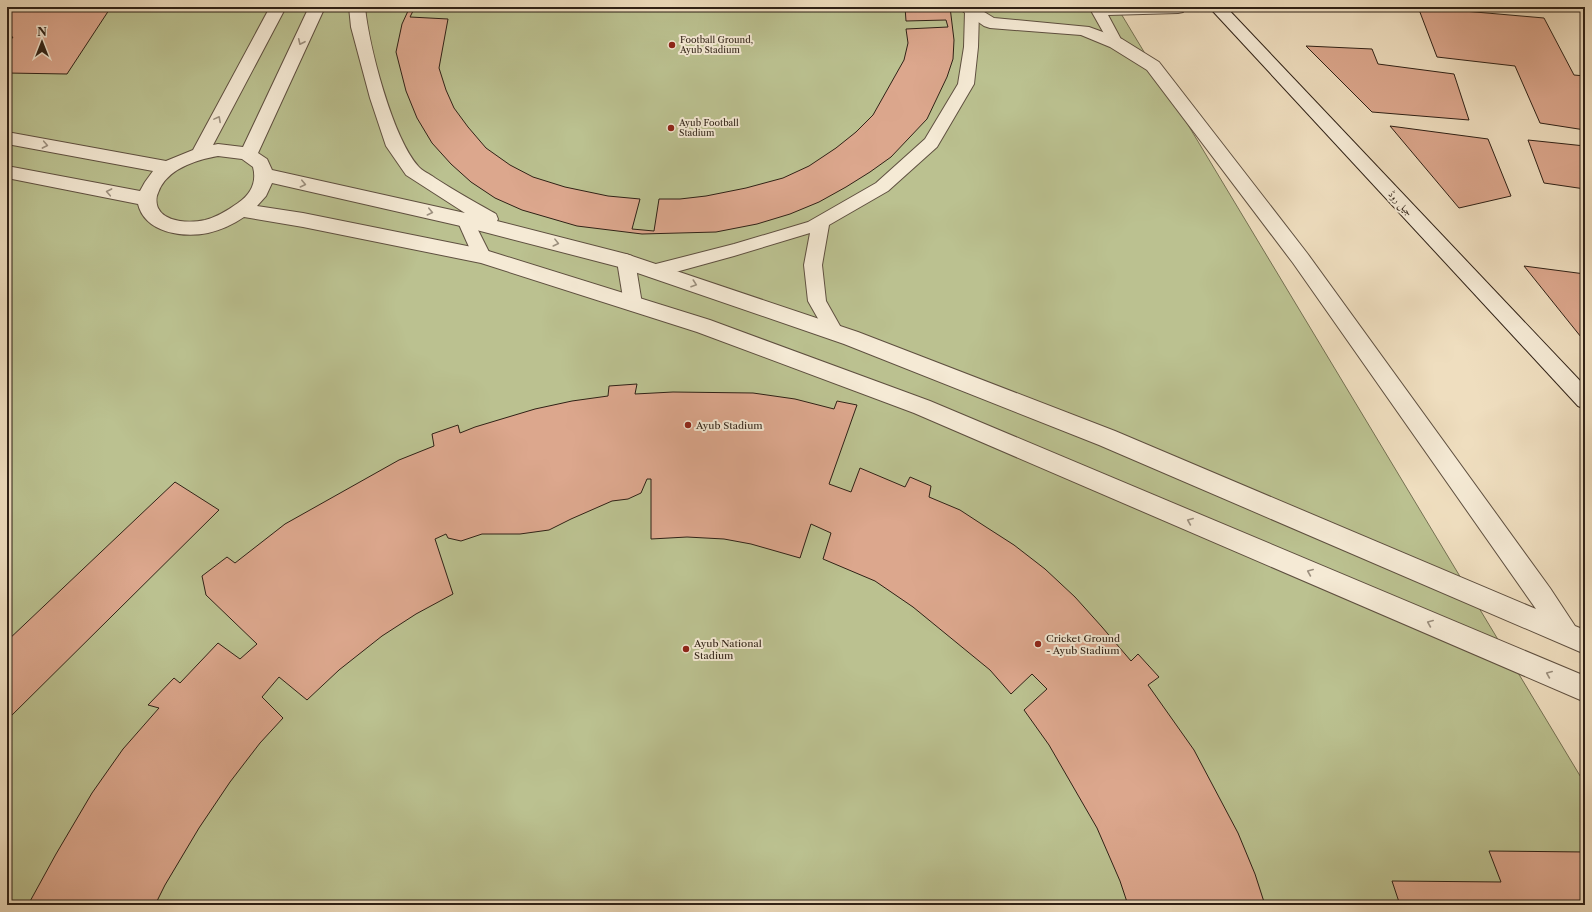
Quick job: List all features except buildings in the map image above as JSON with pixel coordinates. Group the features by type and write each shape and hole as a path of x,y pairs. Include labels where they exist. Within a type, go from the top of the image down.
{"street":[{"path":"200,153 278,7"},
{"path":"249,154 317,7"},
{"path":"357,7 359,27 378,98 395,146 412,170 443,192 509,231"},
{"name":"جیل روڈ","path":"1217,7 1585,400"},
{"path":"969,9 990,23 1083,30 1116,42 1153,66 1300,258 1566,633"},
{"path":"7,138 169,168"},
{"path":"218,150 235,150 249,154 257,159 263,166 265,175 263,187 256,199 243,210 226,220 207,226 188,229 170,227 157,221 149,211 147,200 150,188 169,168 184,159 200,153 218,150"},
{"path":"7,172 147,200"},
{"path":"265,175 465,220 626,261 835,333 1107,438 1585,642"},
{"path":"443,192 465,220"},
{"path":"243,210 303,220 482,256 703,326 922,407 1585,689"}],"lane":[{"path":"654,271 734,250 814,226 882,187 930,143 966,84 971,47 969,9"},
{"path":"1116,42 1097,9 1178,9"},
{"path":"465,220 482,256"},
{"path":"821,222 814,265 818,302 835,333"},
{"path":"626,261 633,304"}],"green space":[{"name":"Ayub Stadium","path":"7,7 1117,7 1585,784 1585,905 7,905"}],"place":[{"name":"Football Ground, Ayub Stadium","path":"672,45"},
{"name":"Ayub Football Stadium","path":"671,128"},
{"name":"Ayub Stadium","path":"688,425"},
{"name":"Cricket Ground - Ayub Stadium","path":"1038,644"},
{"name":"Ayub National Stadium","path":"686,649"}]}
